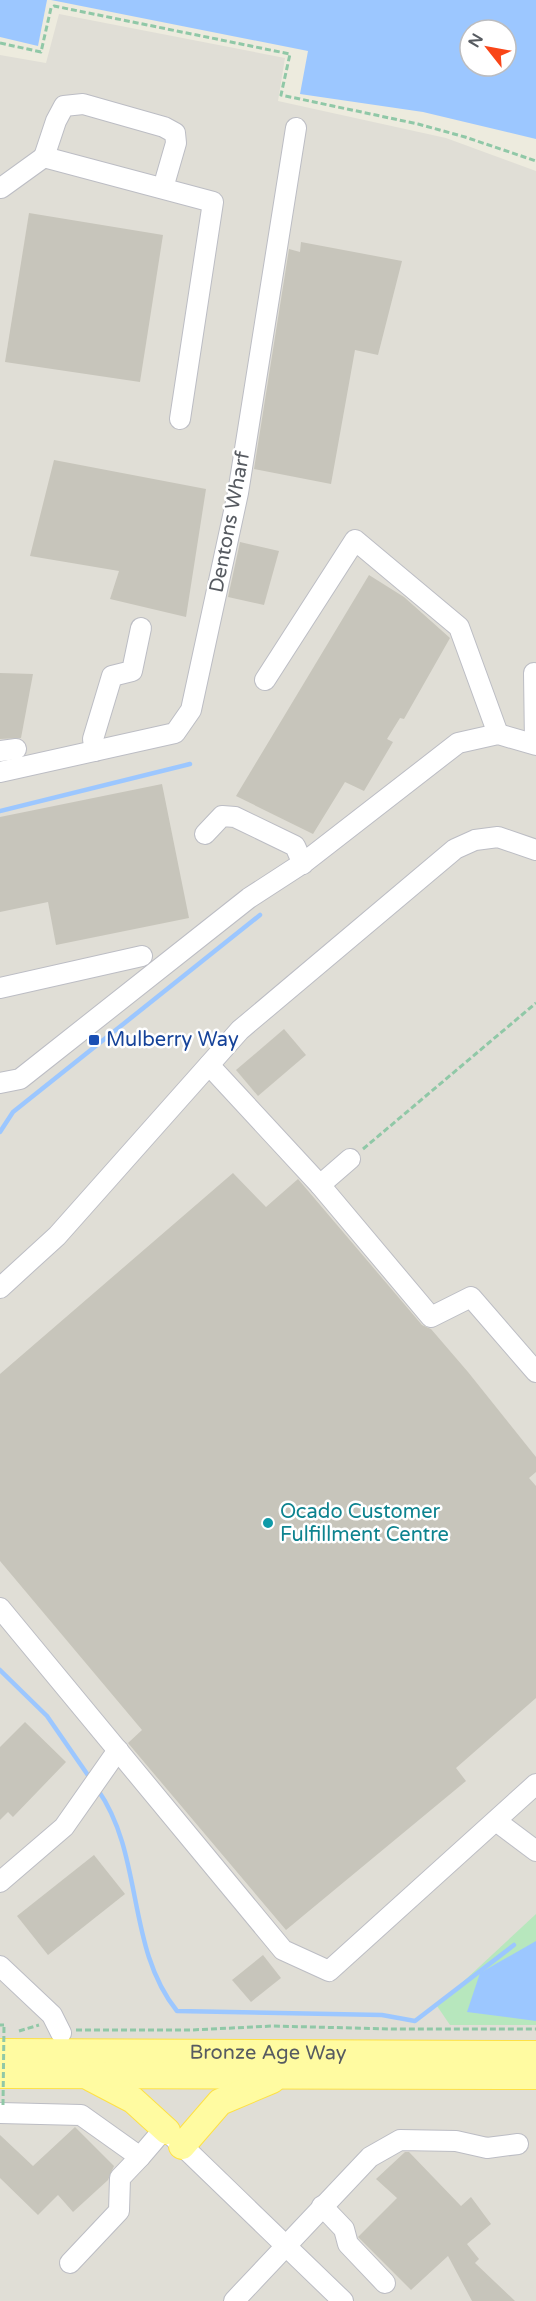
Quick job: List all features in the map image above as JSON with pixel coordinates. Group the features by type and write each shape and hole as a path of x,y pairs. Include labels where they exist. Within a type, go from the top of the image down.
{"main road":[{"name":"Bronze Age Way","path":"0,2052 536,2054"},
{"name":"Bronze Age Way","path":"0,2074 536,2076"},
{"path":"86,2075 133,2100 174,2138 220,2102 281,2076"}],"street":[{"path":"0,189 44,157 56,121 64,106 83,104 164,127 175,133 176,142 163,188"},
{"name":"Dentons Wharf","path":"0,772 175,734 191,710 238,493 296,128"},
{"path":"44,157 213,202 180,419"},
{"path":"265,680 355,540 459,627 498,734"},
{"path":"95,751 93,739 112,676 132,671 141,628"},
{"path":"0,1083 20,1079 249,898 303,864 458,743 498,734 536,744 534,673"},
{"path":"205,834 222,816 235,817 295,846 303,864"},
{"path":"0,1288 57,1236 240,1030 455,849 475,840 498,837 536,850"},
{"path":"0,988 142,956"},
{"path":"209,1065 320,1185 431,1317 471,1297 536,1372"},
{"path":"320,1185 350,1159"},
{"path":"0,1608 283,1950 329,1971 536,1784"},
{"path":"0,1882 63,1827 118,1750"},
{"path":"496,1821 536,1851"},
{"path":"0,1966 52,2015 61,2031"},
{"path":"1,2109 81,2115 140,2157"},
{"path":"70,2263 119,2211 120,2178 158,2136 174,2138 343,2301"},
{"path":"234,2301 370,2157 400,2140 456,2141 487,2148 518,2144"},
{"path":"322,2206 344,2229 348,2244 385,2283"}],"path":[{"path":"0,43 41,52 51,8 54,6 290,54 281,95 418,124 536,161"},
{"path":"350,1159 536,1003"},
{"path":"0,2025 4,2025 1,2109"},
{"path":"61,2031 191,2030 273,2026 536,2029"}],"shaded area":[{"path":"59,14 285,58 278,101 446,138 536,171 536,2301 0,2301 0,55 46,63"}],"green space":[{"path":"536,1914 536,2025 450,2025 437,2006"}],"water":[{"path":"0,0 47,0 38,46 0,37"},
{"path":"51,0 536,0 536,139 423,112 300,94 308,51"},
{"path":"536,1941 536,2021 467,2012 480,1973"}],"building":[{"path":"29,213 163,235 140,382 5,362"},
{"path":"301,242 402,261 378,355 355,350 331,484 254,469 289,249 300,252"},
{"path":"54,460 206,489 186,617 110,599 119,571 30,556"},
{"path":"240,542 279,551 264,605 228,597"},
{"path":"369,575 404,597 450,638 404,719 400,718 387,739 393,742 364,791 345,782 313,834 236,796"},
{"path":"0,673 33,674 21,738 0,739"},
{"path":"162,784 189,918 56,945 48,902 0,912 0,817"},
{"path":"284,1029 306,1055 258,1096 236,1070"},
{"name":"Ocado Customer Fulfillment Centre","path":"233,1173 266,1207 298,1179 422,1325 431,1329 468,1372 536,1457 536,1472 529,1478 536,1486 536,1698 456,1768 466,1781 286,1930 128,1743 142,1730 0,1561 0,1374"},
{"path":"25,1722 66,1762 13,1817 8,1812 0,1820 0,1747"},
{"path":"94,1855 125,1894 48,1955 17,1916"},
{"path":"263,1955 281,1978 251,2002 232,1980"},
{"path":"75,2127 114,2166 108,2180 73,2212 58,2195 38,2215 0,2178 0,2135 33,2166"},
{"path":"405,2152 409,2152 461,2206 471,2197 491,2224 467,2244 479,2259 475,2263 515,2301 472,2301 448,2256 411,2290 358,2237 397,2198 376,2179"}],"waterway":[{"path":"0,811 190,764"},
{"path":"0,1132 13,1112 260,915"},
{"path":"0,1670 47,1716 92,1781"},
{"path":"98,1790 113,1816 123,1844 150,1959 161,1986 177,2011 382,2015 415,2021 514,1945"}],"place":[{"name":"Mulberry Way","path":"94,1040"},
{"name":"Ocado Customer Fulfillment Centre","path":"268,1523"}]}
